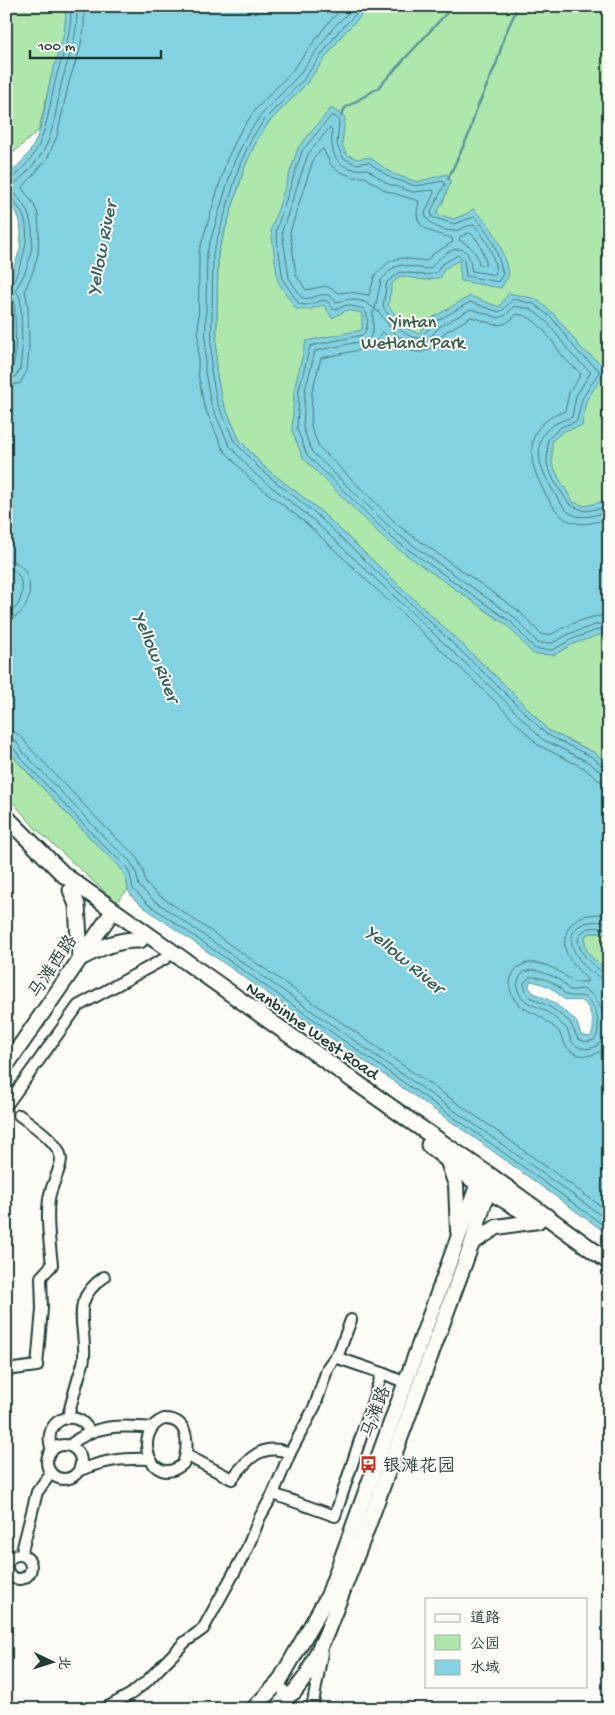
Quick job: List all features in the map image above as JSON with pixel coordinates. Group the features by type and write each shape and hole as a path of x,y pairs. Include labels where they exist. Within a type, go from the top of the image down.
{"highway":[{"name":"Nanbinhe West Road","path":"6,817 64,875 140,940 408,1127 447,1159 485,1180 609,1262"},
{"name":"Nanbinhe West Road","path":"6,828 59,881 71,890 111,914 412,1122 538,1221 609,1271"},
{"path":"71,890 77,905 80,958 113,943 140,940"}],"main road":[{"name":"马滩西路","path":"6,1066 111,914"},
{"path":"447,1159 456,1185 465,1242 497,1227 538,1221"},
{"name":"马滩路","path":"277,1708 289,1703 294,1692 308,1675 326,1634 365,1534 485,1180"},
{"name":"马滩路","path":"253,1709 279,1682 328,1596 406,1383 465,1242"}],"street":[{"path":"6,1106 78,1006 166,958"},
{"path":"6,1370 37,1366 42,1309 41,1277 52,1266 48,1198 61,1159 56,1146 42,1132 19,1115"},
{"path":"68,1417 84,1358 81,1315 83,1303 88,1292 104,1276"},
{"path":"104,1709 131,1694 147,1681 185,1642 203,1629 246,1551 290,1453 315,1406 328,1367 338,1352 351,1320"},
{"path":"335,1357 406,1383"},
{"path":"273,1494 335,1516 382,1374"},
{"path":"52,1450 49,1443 51,1429 55,1423 68,1417 81,1421 90,1432"},
{"path":"164,1419 178,1423 185,1434 188,1450 186,1455 184,1464 172,1471 159,1469 150,1460 147,1443 155,1424 164,1419"},
{"path":"70,1445 81,1436 108,1428 133,1426 152,1428"},
{"path":"80,1470 82,1465 81,1455 75,1447 70,1445 60,1445 52,1450 47,1458 48,1468 51,1473 64,1479 73,1477 80,1470 105,1461 133,1458 150,1460"},
{"path":"186,1455 232,1479 245,1461 256,1454 276,1449 290,1453"},
{"path":"21,1555 38,1492 51,1473"},
{"path":"312,1709 317,1674 326,1634"},
{"path":"279,1682 289,1703"},
{"path":"269,1692 277,1708"}],"green space":[{"path":"6,6 66,6 66,25 62,46 51,77 39,130 6,159"},
{"name":"Yintan Wetland Park","path":"371,6 609,6 609,765 595,753 549,731 505,685 318,509 263,466 239,439 222,400 216,371 218,253 245,166 257,140 269,122 306,84 342,35"},
{"path":"6,745 16,760 121,868 128,890 116,902 35,828 6,794"},
{"path":"591,933 609,933 609,969 594,960 587,951 585,946 586,935"}],"water":[{"name":"Yellow River","path":"66,6 371,6 342,35 306,84 269,122 257,140 245,166 218,253 216,371 222,400 239,439 263,466 318,509 505,685 549,731 595,753 609,765 609,933 591,933 586,935 585,946 594,960 609,969 609,1235 476,1139 145,908 133,898 128,890 121,868 16,760 6,745 6,606 10,590 6,575 6,387 10,348 8,286 20,249 21,232 17,213 6,199 6,177 27,156 36,140 42,122 51,77 62,43","holes":["530,981 550,987 566,1000 583,1002 591,1013 593,1029 590,1037 581,1035 573,1018 553,1002 532,992 529,987"]},
{"path":"331,108 345,117 342,144 346,154 357,159 369,157 393,174 417,182 447,174 451,181 436,214 454,219 473,209 493,232 503,254 509,275 501,288 461,281 459,260 444,269 441,277 426,280 400,276 392,284 388,305 404,327 418,334 432,318 470,296 499,307 509,293 536,299 555,315 581,348 607,369 586,401 582,426 563,431 552,441 552,463 573,502 585,506 605,501 609,502 609,654 602,634 573,644 554,655 533,654 508,626 388,542 303,458 292,431 294,390 306,341 362,330 362,313 347,310 332,318 324,305 308,310 296,309 278,282 271,230 298,148"}],"waterway":[{"path":"341,116 345,108 378,88 453,6"},
{"path":"448,179 469,134 475,113 497,62 504,37 518,6"}],"place":[{"name":"银滩花园","path":"369,1465"}]}
